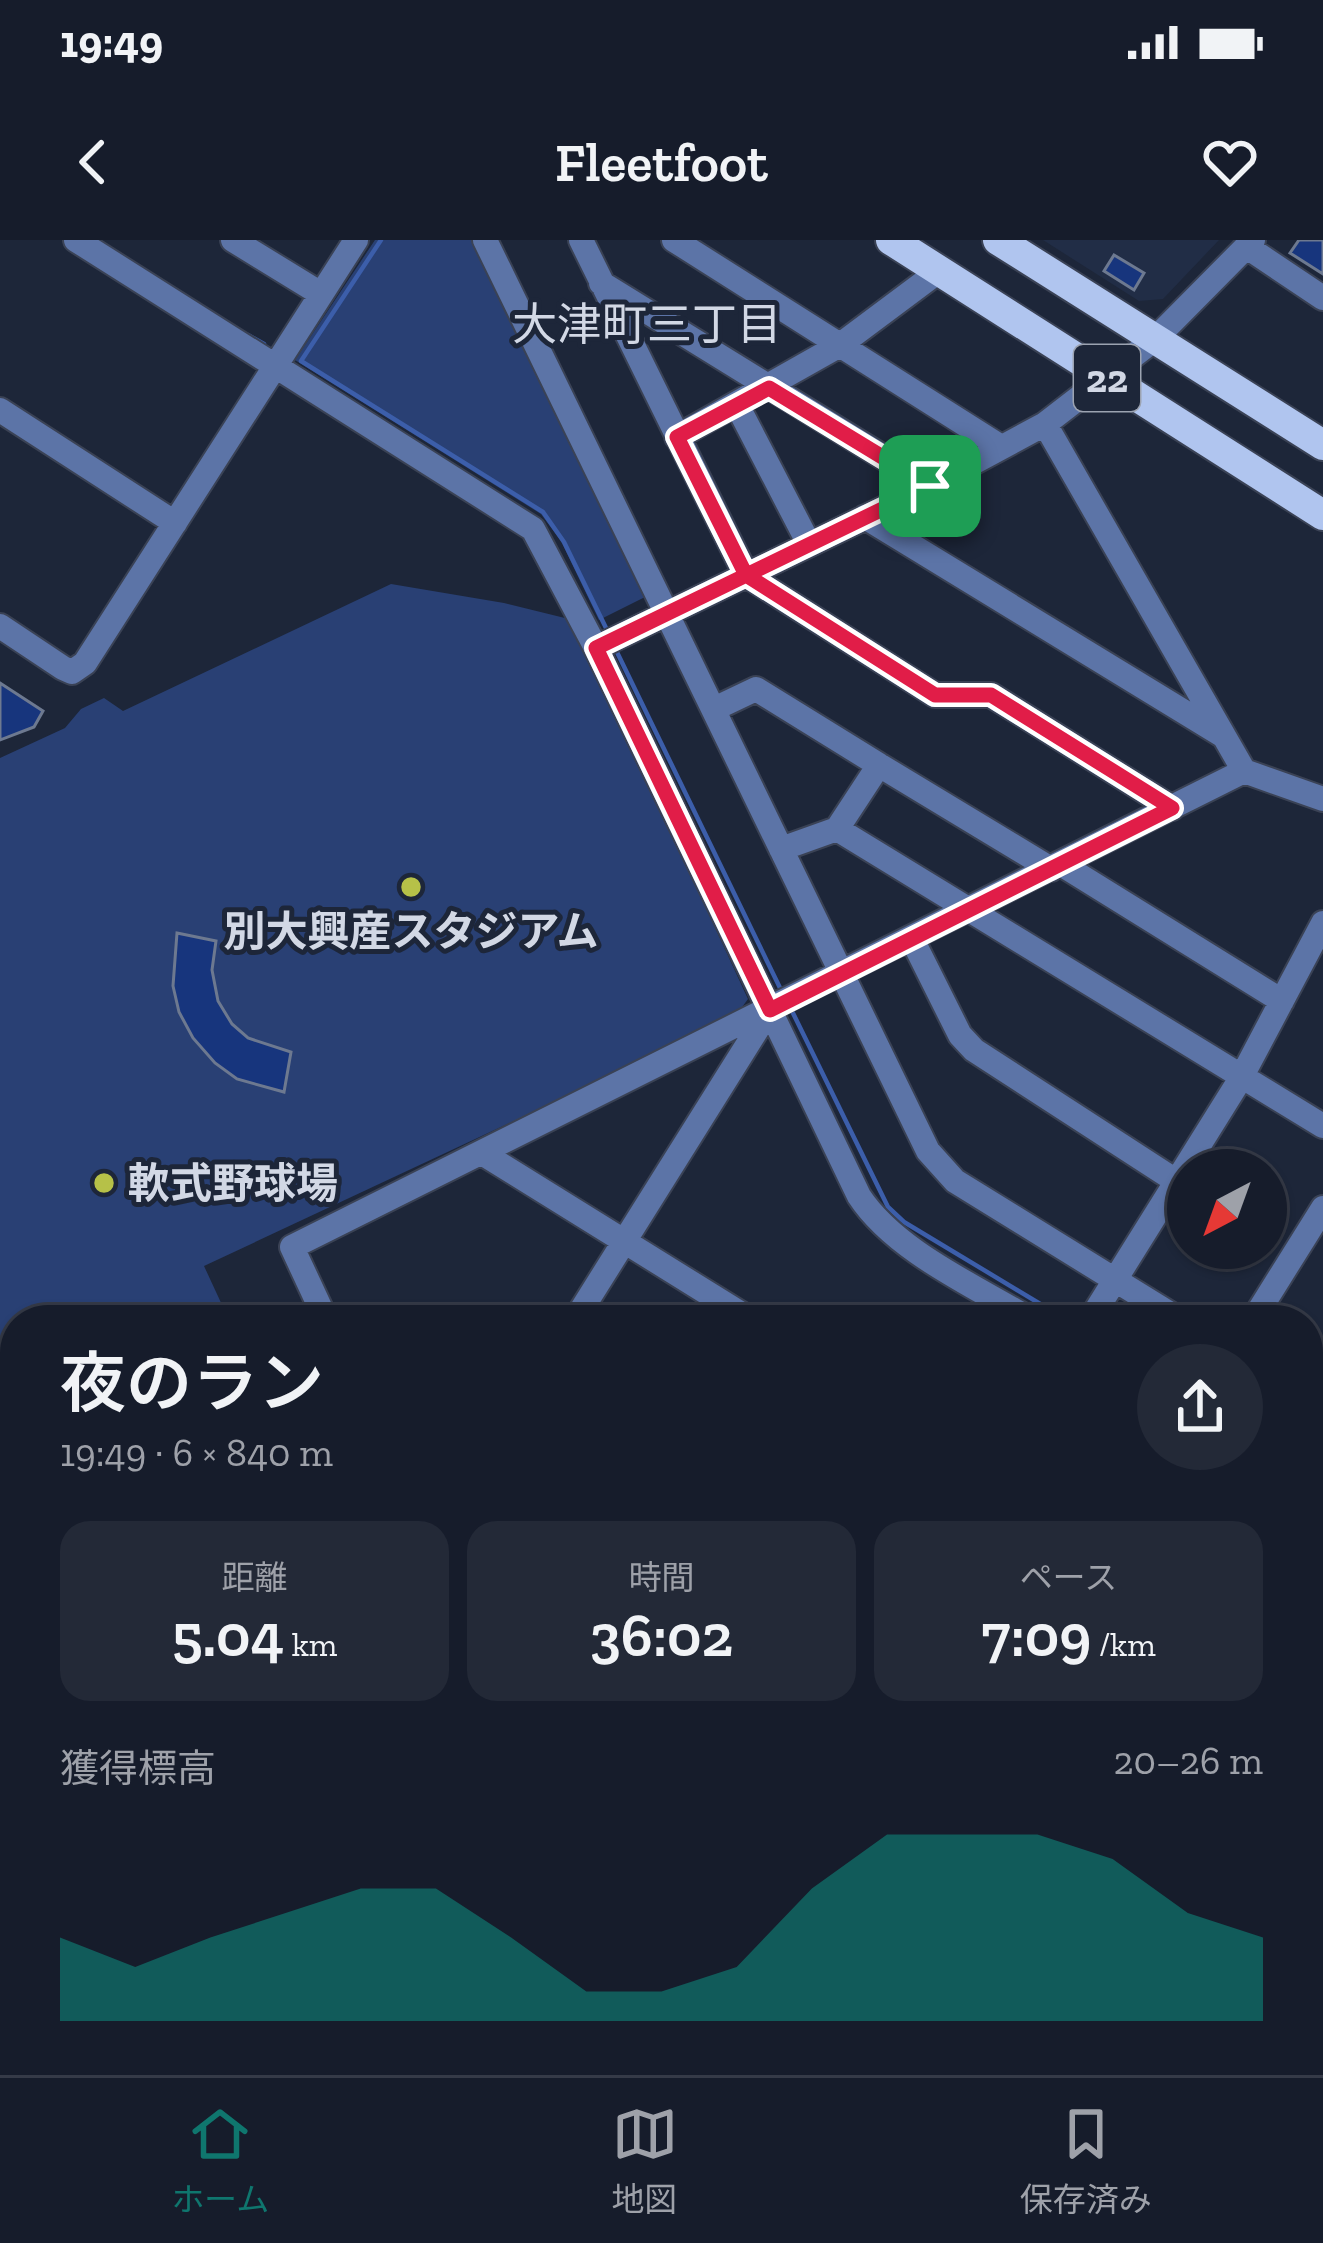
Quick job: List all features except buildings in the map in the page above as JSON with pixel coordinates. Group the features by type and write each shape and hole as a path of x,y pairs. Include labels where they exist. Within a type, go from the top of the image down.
{"main road":[{"name":"22","path":"891,240 1323,515"},
{"name":"22","path":"998,240 1323,445"}],"street":[{"path":"76,240 533,529 781,1005 859,1196 876,1222 1007,1305"},
{"path":"233,240 321,294"},
{"path":"0,626 72,672 86,663 356,240"},
{"path":"485,240 939,1167 1156,1305"},
{"path":"581,240 746,575 935,695 991,695 1172,808"},
{"path":"674,240 1001,447"},
{"path":"596,648 930,486 1045,424 1155,339 1250,243 1323,298"},
{"path":"677,437 840,345 939,271"},
{"path":"602,284 930,486"},
{"path":"737,405 809,544"},
{"path":"0,410 175,523"},
{"path":"1045,424 1244,771 1323,799"},
{"path":"865,517 1224,736"},
{"path":"714,709 756,688 1282,1000"},
{"path":"781,849 837,829 879,765"},
{"path":"319,1305 292,1247 1244,771"},
{"path":"837,829 1323,1126"},
{"path":"1196,1149 1241,1078 1323,923"},
{"path":"912,939 960,1035 974,1050 1167,1176"},
{"path":"584,1305 781,1005"},
{"path":"482,1153 728,1305"},
{"path":"1099,1305 1167,1194"},
{"path":"1262,1305 1323,1208"}],"shaded area":[{"path":"375,240 477,240 649,595 599,620 561,541 541,514 295,360"},
{"path":"1043,240 1219,240 1163,299 1139,301"},
{"path":"391,584 573,620 748,999 734,1018 204,1266 222,1305 0,1305 0,758 65,728 81,709 104,698 123,711"}],"waterway":[{"path":"381,240 301,361 543,512 564,542 607,630"},
{"path":"248,335 264,344"},
{"path":"614,646 782,992"},
{"path":"790,1007 888,1207 904,1222 1042,1305"}],"place":[{"name":"別大興産スタジアム","path":"411,887"},
{"name":"軟式野球場","path":"104,1183"}],"district":[{"name":"大津町三丁目","path":"647,325"}],"route":[{"path":"930,486 769,388 677,437 746,575 935,695 991,695 1172,808 770,1010 596,648 668,614 746,575 809,544 930,486"}]}
